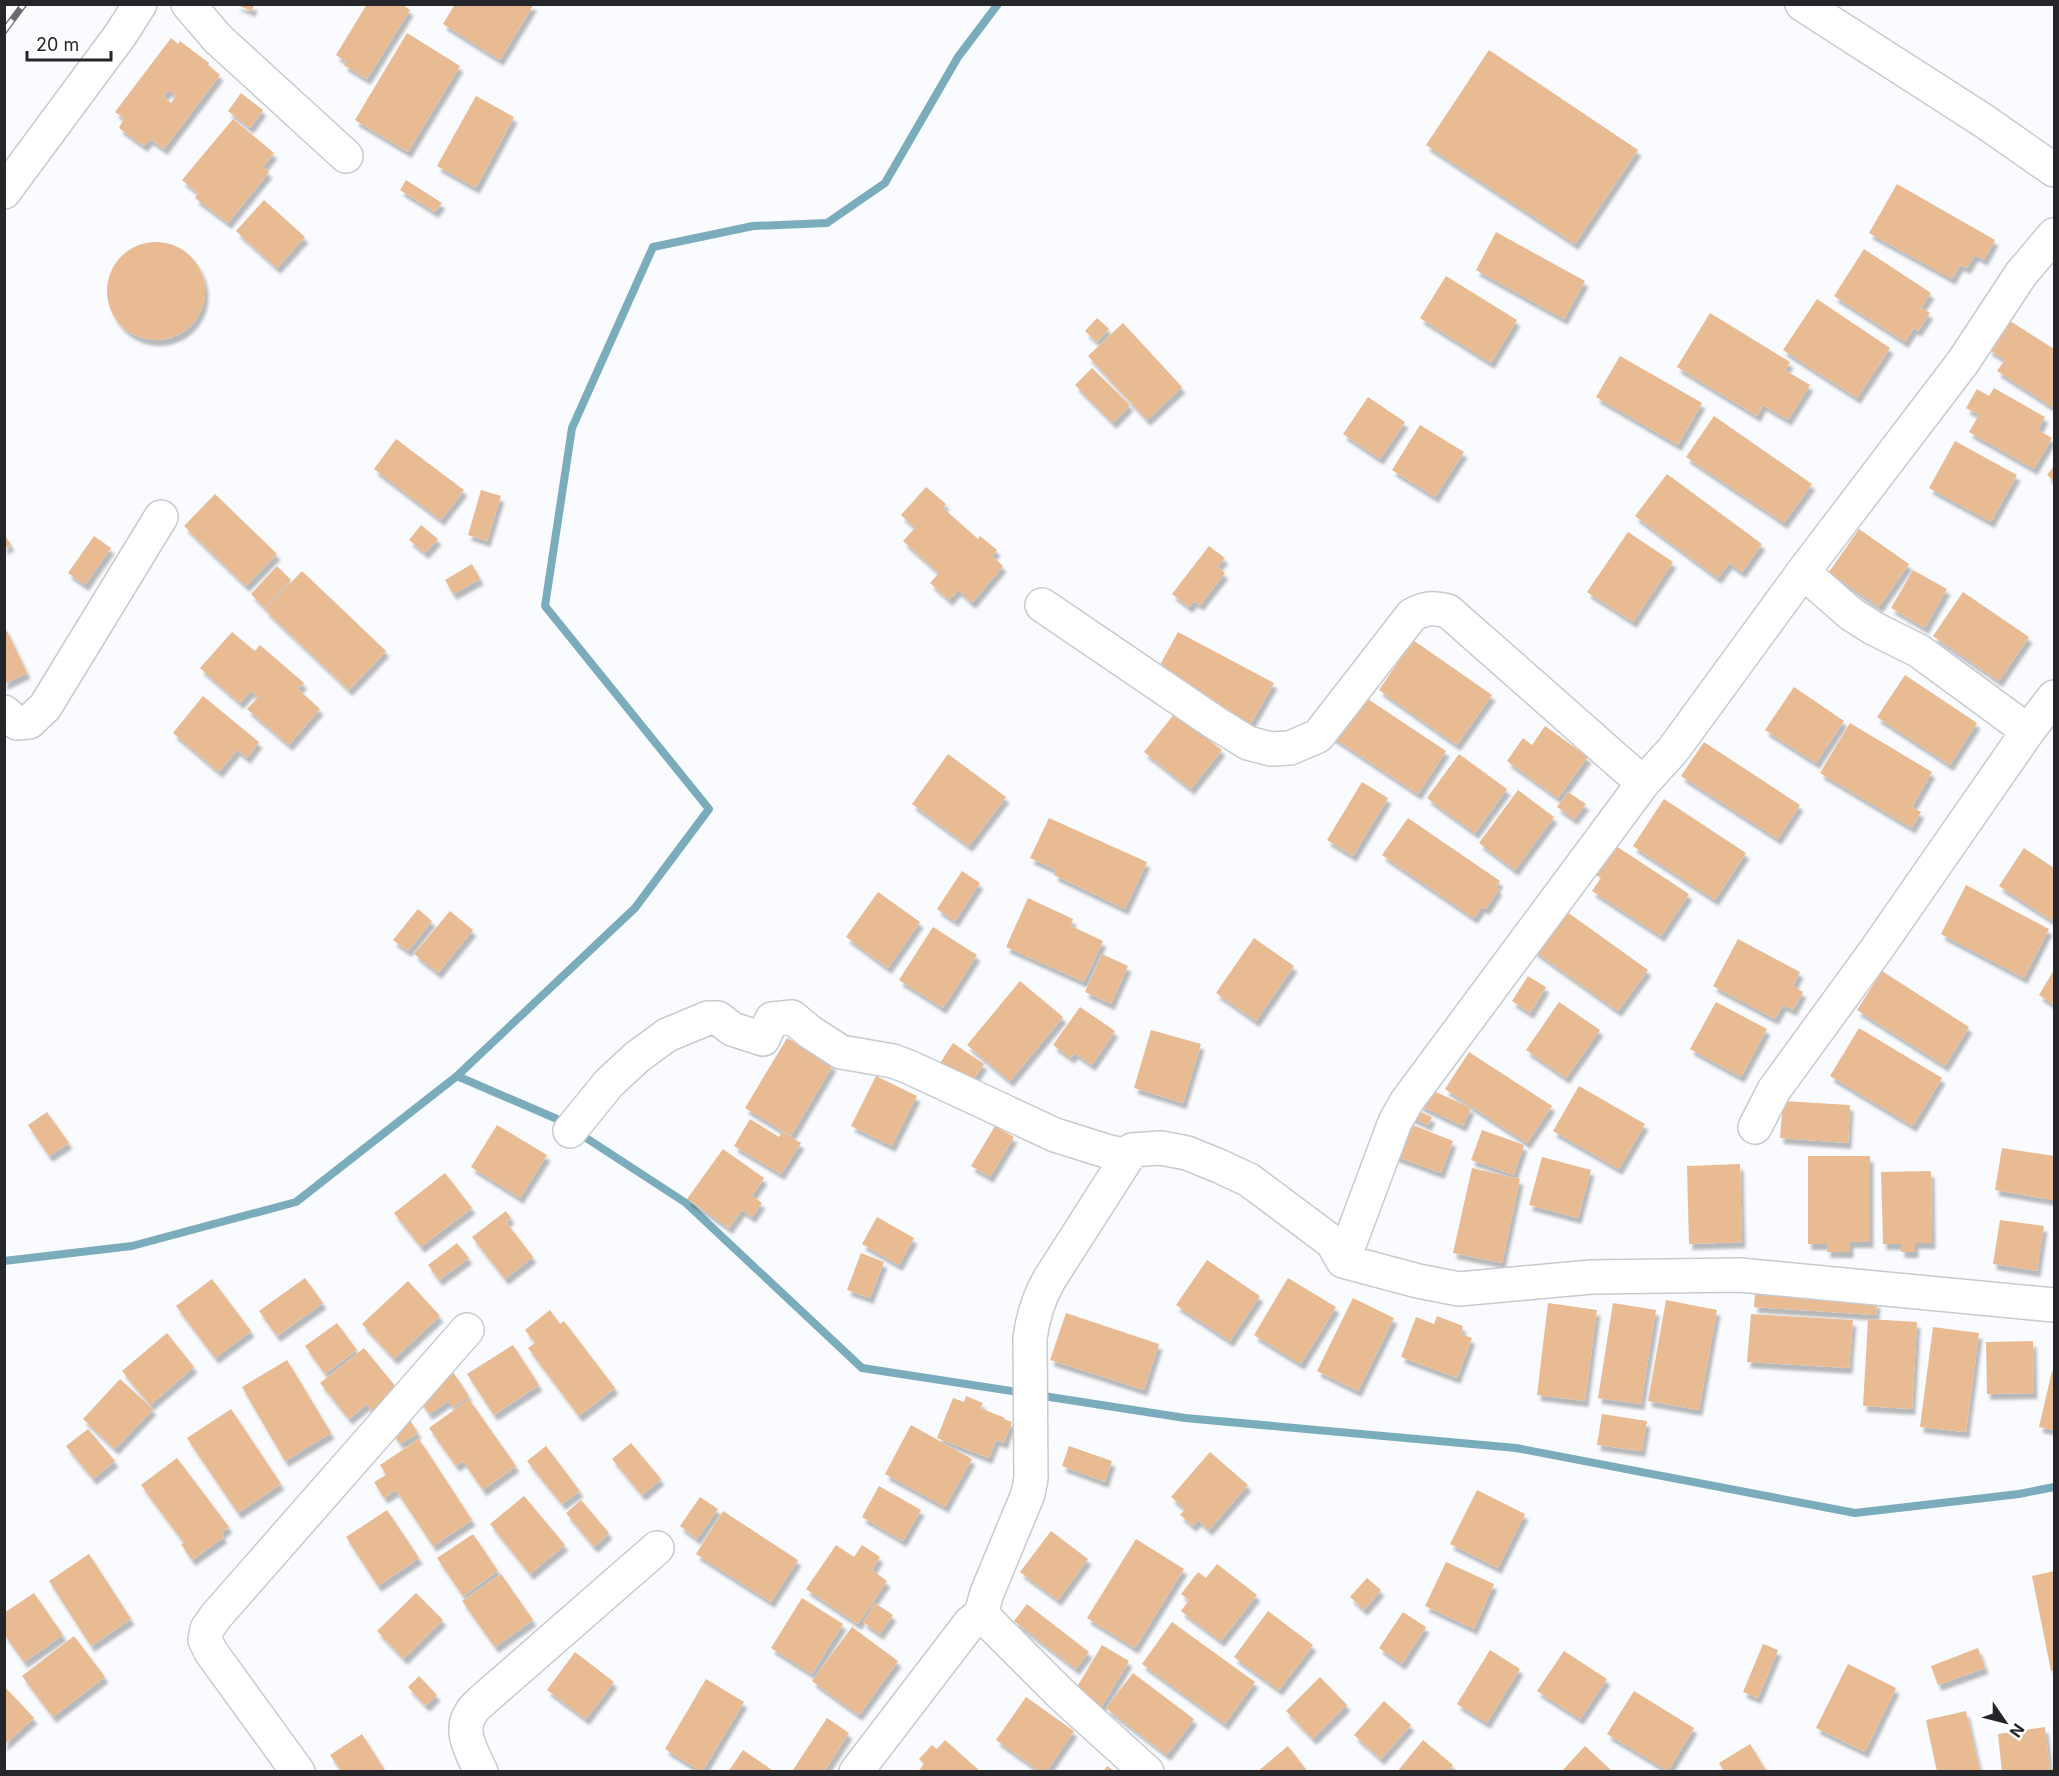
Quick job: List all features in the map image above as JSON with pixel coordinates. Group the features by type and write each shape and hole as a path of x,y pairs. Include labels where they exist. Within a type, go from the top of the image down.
{"street":[{"path":"4,192 121,34 140,4"},
{"path":"188,4 218,39 346,156"},
{"path":"1802,4 1984,121 2055,170"},
{"path":"1343,1261 1395,1122 1407,1101 1643,783 1672,750 1803,572 1963,363 2021,274 2055,235"},
{"path":"4,712 17,723 29,722 45,707 161,517"},
{"path":"1803,572 1851,614 1919,651 2028,731"},
{"path":"1041,605 1214,722 1248,742 1271,749 1290,748 1318,736 1412,615 1423,609 1435,608 1448,611 1643,783"},
{"path":"1755,1127 1774,1090 1876,950 2028,731 2055,697"},
{"path":"570,1131 609,1083 667,1035 708,1018 718,1018 732,1029 763,1039 772,1019 792,1017 841,1052 893,1061 909,1067 1055,1135 1124,1155 1132,1150 1161,1148 1187,1153 1249,1180 1332,1242 1343,1261 1418,1281 1459,1289 1591,1277 1740,1275 2055,1305"},
{"path":"856,1772 970,1623 981,1614 987,1593 1028,1494 1031,1478 1030,1338 1040,1296 1132,1150"},
{"path":"298,1772 211,1652 205,1640 207,1629 231,1598 467,1330"},
{"path":"481,1772 464,1727 470,1713 657,1548"},
{"path":"981,1614 1062,1695 1147,1772"}],"building":[{"path":"235,4 254,4 252,11"},
{"path":"367,4 402,4 410,10 367,79 344,65 346,61 336,55"},
{"path":"455,4 534,4 500,60 443,24"},
{"path":"407,33 460,66 408,152 355,120"},
{"path":"171,38 178,44 180,41 209,63 208,65 220,75 164,149 150,139 144,146 119,128 124,118 115,112","holes":["168,90 176,96 171,103 164,97"]},
{"path":"1489,50 1638,150 1575,244 1426,145"},
{"path":"241,93 263,110 250,128 228,111"},
{"path":"476,96 514,117 476,188 437,166"},
{"path":"233,119 274,153 263,167 269,172 228,223 195,198 198,193 182,180"},
{"path":"406,180 442,203 435,212 400,190"},
{"path":"1897,184 1995,240 1984,260 1975,255 1967,268 1960,265 1952,279 1869,233"},
{"path":"264,200 305,237 277,268 236,231"},
{"path":"1496,232 1585,281 1564,319 1476,270"},
{"path":"156,242 175,246 191,256 201,272 205,291 201,310 191,326 175,336 156,340 137,336 121,326 111,310 107,291 111,272 121,256 137,246"},
{"path":"1864,249 1931,293 1921,308 1930,313 1918,331 1914,328 1905,342 1834,296"},
{"path":"1446,276 1517,320 1491,363 1420,318"},
{"path":"1817,299 1890,348 1857,398 1783,350"},
{"path":"1710,313 1790,362 1785,370 1810,385 1788,420 1763,405 1757,416 1677,367"},
{"path":"1097,318 1109,329 1097,342 1085,331"},
{"path":"2007,319 2054,349 2054,408 1997,371 2005,360 1988,349"},
{"path":"1123,323 1182,387 1147,420 1088,356"},
{"path":"1620,356 1702,403 1678,445 1596,397"},
{"path":"1092,368 1130,405 1113,423 1075,385"},
{"path":"1994,388 2045,417 2038,430 2052,438 2034,469 1969,432 1979,415 1966,408 1977,389 1989,396"},
{"path":"1368,397 1405,422 1380,459 1343,434"},
{"path":"1714,416 1812,484 1784,523 1686,457"},
{"path":"1420,425 1464,452 1435,497 1392,470"},
{"path":"396,439 464,490 441,520 374,469"},
{"path":"1955,441 2017,475 1991,522 1929,488"},
{"path":"2054,466 2054,481 2047,475"},
{"path":"1667,474 1762,544 1742,572 1729,563 1718,578 1635,516"},
{"path":"926,487 946,504 943,508 978,539 980,536 997,550 992,556 1003,566 972,603 958,590 949,600 930,583 939,573 903,541 915,528 901,515"},
{"path":"481,490 501,496 487,541 468,535"},
{"path":"215,494 277,554 246,586 184,526"},
{"path":"421,525 438,539 425,553 409,540"},
{"path":"1859,529 1909,564 1879,607 1829,572"},
{"path":"1628,532 1673,562 1633,622 1587,592"},
{"path":"4,534 11,545 4,549"},
{"path":"94,536 111,548 85,585 68,573"},
{"path":"1209,546 1225,558 1217,567 1225,573 1200,605 1194,601 1189,607 1172,594"},
{"path":"472,564 480,579 453,594 445,580"},
{"path":"277,566 291,580 265,608 251,594"},
{"path":"1913,570 1947,589 1925,628 1891,608"},
{"path":"302,571 386,651 349,690 265,610"},
{"path":"1963,592 2029,637 1999,681 1933,636"},
{"path":"4,625 27,673 4,684"},
{"path":"232,632 255,651 260,645 304,683 298,689 320,709 289,745 247,709 258,697 251,691 240,703 200,668"},
{"path":"1178,632 1274,683 1250,725 1155,674"},
{"path":"1413,640 1492,695 1457,745 1379,690"},
{"path":"1905,675 1977,723 1950,765 1877,717"},
{"path":"1794,687 1844,721 1816,763 1765,730"},
{"path":"1359,693 1446,751 1418,794 1331,736"},
{"path":"203,696 259,742 247,758 237,750 219,772 173,733"},
{"path":"1175,713 1222,750 1191,789 1144,752"},
{"path":"1850,723 1932,772 1912,807 1921,812 1912,828 1820,773"},
{"path":"1545,726 1588,757 1558,798 1507,761 1523,738 1532,745"},
{"path":"1704,742 1800,805 1778,839 1681,776"},
{"path":"948,754 1006,797 969,846 912,804"},
{"path":"1459,754 1507,789 1475,833 1427,798"},
{"path":"1362,782 1388,798 1353,856 1327,840"},
{"path":"1518,790 1554,817 1515,870 1479,843"},
{"path":"1568,792 1586,804 1574,819 1557,807"},
{"path":"1664,799 1746,853 1715,900 1633,846"},
{"path":"1049,818 1147,862 1125,909 1054,875 1056,870 1030,858"},
{"path":"1408,818 1500,881 1496,887 1499,889 1486,909 1482,907 1474,918 1382,855"},
{"path":"1610,842 1689,894 1661,936 1592,891 1601,878 1596,875 1611,852"},
{"path":"2024,848 2054,868 2053,921 1999,886"},
{"path":"962,871 980,883 955,921 937,909"},
{"path":"1966,885 2049,929 2024,978 1941,934"},
{"path":"878,892 920,922 888,968 846,937"},
{"path":"1028,898 1073,919 1071,926 1103,941 1084,982 1006,947"},
{"path":"418,909 432,921 408,951 393,940"},
{"path":"1563,909 1648,970 1618,1011 1533,950"},
{"path":"450,911 473,930 438,973 414,954"},
{"path":"933,927 977,955 943,1008 899,980"},
{"path":"1254,938 1294,966 1256,1021 1216,993"},
{"path":"1738,939 1800,972 1793,986 1803,992 1793,1010 1783,1005 1775,1019 1713,986"},
{"path":"1102,954 1128,966 1111,1004 1085,992"},
{"path":"2054,970 2054,1005 2039,995"},
{"path":"1882,971 1969,1027 1945,1066 1857,1010"},
{"path":"1528,976 1546,987 1530,1013 1512,1001"},
{"path":"1020,981 1063,1017 1010,1081 967,1045"},
{"path":"1559,1002 1600,1030 1566,1078 1526,1050"},
{"path":"1716,1002 1767,1029 1741,1077 1690,1049"},
{"path":"1080,1007 1115,1031 1092,1065 1075,1053 1071,1058 1053,1045"},
{"path":"1859,1028 1942,1078 1913,1126 1830,1076"},
{"path":"1151,1030 1201,1044 1183,1103 1134,1088"},
{"path":"787,1038 833,1065 791,1136 745,1108"},
{"path":"953,1043 984,1064 971,1083 940,1063"},
{"path":"1469,1052 1552,1106 1527,1143 1445,1089"},
{"path":"876,1076 917,1096 892,1146 851,1126"},
{"path":"1579,1086 1645,1124 1619,1169 1553,1131"},
{"path":"1427,1088 1471,1108 1463,1126 1419,1105"},
{"path":"1783,1101 1850,1105 1848,1143 1780,1138"},
{"path":"1407,1106 1432,1117 1428,1125 1404,1114"},
{"path":"47,1112 69,1143 49,1156 28,1125"},
{"path":"750,1119 779,1137 782,1132 801,1143 781,1174 734,1146"},
{"path":"1405,1122 1453,1141 1441,1173 1392,1155"},
{"path":"497,1125 547,1155 520,1198 471,1167"},
{"path":"995,1126 1014,1137 990,1177 971,1166"},
{"path":"1482,1130 1524,1145 1514,1175 1471,1160"},
{"path":"2002,1148 2054,1156 2053,1200 1995,1190"},
{"path":"723,1149 764,1178 752,1196 762,1203 752,1217 742,1210 729,1228 687,1199"},
{"path":"1808,1156 1870,1156 1870,1242 1850,1242 1850,1252 1827,1252 1827,1244 1808,1244"},
{"path":"1542,1157 1591,1170 1578,1218 1529,1205"},
{"path":"1740,1164 1742,1242 1689,1244 1687,1166"},
{"path":"1472,1168 1520,1179 1502,1263 1453,1253"},
{"path":"1931,1171 1932,1243 1915,1243 1915,1252 1901,1252 1901,1244 1883,1244 1881,1172"},
{"path":"445,1173 472,1208 421,1247 394,1213"},
{"path":"506,1211 511,1218 506,1222 533,1257 505,1279 472,1237"},
{"path":"877,1217 914,1238 899,1265 862,1244"},
{"path":"2000,1220 2044,1226 2037,1271 1993,1264"},
{"path":"457,1243 469,1258 439,1280 428,1265"},
{"path":"861,1253 884,1262 870,1298 847,1290"},
{"path":"1207,1260 1260,1296 1230,1341 1176,1305"},
{"path":"305,1278 323,1303 277,1336 259,1311"},
{"path":"1288,1278 1336,1307 1301,1364 1254,1335"},
{"path":"212,1279 251,1331 215,1358 176,1306"},
{"path":"408,1281 440,1316 394,1359 362,1324"},
{"path":"1755,1293 1877,1302 1876,1315 1754,1307"},
{"path":"1353,1298 1394,1318 1358,1391 1317,1371"},
{"path":"1666,1300 1717,1310 1699,1410 1648,1401"},
{"path":"1548,1303 1597,1310 1585,1401 1537,1395"},
{"path":"1613,1303 1656,1310 1641,1404 1598,1398"},
{"path":"550,1310 560,1324 564,1321 615,1388 579,1416 528,1348 535,1343 525,1330"},
{"path":"1066,1313 1159,1344 1144,1390 1050,1360"},
{"path":"1751,1314 1853,1320 1849,1368 1747,1362"},
{"path":"1437,1316 1463,1326 1461,1334 1472,1338 1457,1378 1401,1357 1416,1317 1434,1324"},
{"path":"1868,1319 1917,1322 1912,1409 1863,1406"},
{"path":"337,1323 357,1350 325,1374 305,1346"},
{"path":"1933,1327 1979,1333 1966,1432 1920,1427"},
{"path":"167,1333 194,1367 150,1405 122,1371"},
{"path":"2033,1341 2034,1393 1987,1394 1986,1342"},
{"path":"513,1345 539,1385 494,1415 467,1374"},
{"path":"364,1348 400,1392 373,1413 367,1404 349,1419 320,1383"},
{"path":"287,1360 331,1433 285,1461 242,1387"},
{"path":"2052,1371 2054,1372 2054,1430 2039,1427"},
{"path":"453,1372 469,1396 453,1408 448,1401 429,1414 417,1396"},
{"path":"120,1379 153,1409 115,1449 83,1419"},
{"path":"966,1396 983,1403 980,1408 1012,1422 1004,1443 996,1440 989,1458 937,1438 953,1398 964,1402"},
{"path":"469,1399 516,1466 483,1490 463,1461 456,1466 429,1428"},
{"path":"231,1409 281,1484 238,1513 187,1438"},
{"path":"1602,1414 1647,1421 1642,1451 1597,1445"},
{"path":"410,1420 418,1433 400,1444 392,1432"},
{"path":"911,1425 972,1459 945,1507 885,1474"},
{"path":"88,1429 115,1461 93,1479 66,1446"},
{"path":"419,1439 472,1520 433,1546 396,1490 384,1498 374,1482 386,1475 380,1465"},
{"path":"631,1443 661,1479 642,1495 612,1459"},
{"path":"546,1446 580,1491 562,1504 527,1461"},
{"path":"1069,1446 1112,1461 1105,1482 1062,1466"},
{"path":"1210,1452 1248,1485 1209,1530 1198,1520 1193,1526 1180,1515 1185,1509 1171,1497"},
{"path":"177,1458 229,1527 221,1533 224,1537 192,1560 181,1544 184,1543 141,1485"},
{"path":"879,1486 921,1510 903,1541 862,1517"},
{"path":"1477,1490 1525,1514 1498,1568 1450,1544"},
{"path":"524,1496 565,1545 530,1574 490,1524"},
{"path":"700,1497 718,1509 697,1539 680,1526"},
{"path":"581,1500 609,1533 594,1547 566,1513"},
{"path":"387,1510 419,1558 378,1586 346,1537"},
{"path":"723,1511 798,1560 771,1602 696,1554"},
{"path":"1051,1531 1088,1559 1058,1600 1020,1572"},
{"path":"473,1534 498,1571 463,1596 437,1558"},
{"path":"1136,1539 1184,1569 1135,1648 1087,1618"},
{"path":"836,1545 854,1557 862,1545 880,1557 872,1570 887,1581 858,1624 806,1589"},
{"path":"89,1554 131,1619 91,1646 49,1581"},
{"path":"1446,1562 1494,1584 1474,1629 1425,1606"},
{"path":"1217,1564 1257,1595 1221,1641 1181,1611 1189,1600 1181,1594 1198,1572 1206,1578"},
{"path":"2054,1571 2054,1670 2051,1671 2032,1576"},
{"path":"501,1574 533,1620 495,1647 462,1601"},
{"path":"1367,1578 1381,1590 1364,1610 1350,1597"},
{"path":"34,1593 63,1635 24,1662 4,1634 4,1613"},
{"path":"416,1593 443,1620 404,1659 377,1631"},
{"path":"802,1598 843,1624 812,1674 771,1648"},
{"path":"875,1603 893,1615 880,1634 863,1622"},
{"path":"1027,1604 1089,1652 1076,1669 1014,1621"},
{"path":"1268,1611 1313,1645 1279,1690 1234,1657"},
{"path":"1403,1612 1426,1627 1402,1664 1379,1648"},
{"path":"1172,1622 1255,1682 1225,1724 1142,1664"},
{"path":"852,1627 898,1661 859,1715 812,1681"},
{"path":"74,1636 105,1677 53,1717 22,1676"},
{"path":"1763,1644 1778,1650 1758,1698 1743,1692"},
{"path":"1102,1645 1129,1661 1101,1708 1074,1692"},
{"path":"1978,1648 1985,1668 1938,1685 1931,1666"},
{"path":"1490,1650 1520,1669 1487,1723 1457,1704"},
{"path":"1564,1651 1607,1679 1580,1719 1537,1691"},
{"path":"575,1652 614,1682 586,1719 547,1690"},
{"path":"1848,1664 1896,1688 1865,1752 1816,1728"},
{"path":"1133,1673 1194,1719 1167,1755 1106,1708"},
{"path":"419,1676 437,1695 426,1706 408,1687"},
{"path":"1320,1677 1347,1705 1313,1739 1286,1711"},
{"path":"706,1679 744,1702 702,1772 665,1749"},
{"path":"4,1686 34,1718 4,1745"},
{"path":"1634,1691 1694,1728 1668,1771 1607,1734"},
{"path":"1026,1697 1074,1731 1046,1772 1041,1772 996,1740"},
{"path":"1384,1701 1411,1725 1381,1759 1354,1735"},
{"path":"1966,1711 1980,1772 1937,1772 1926,1720"},
{"path":"827,1718 849,1733 824,1772 796,1772 793,1770"},
{"path":"2045,1727 2050,1772 2002,1772 1998,1734"},
{"path":"362,1734 386,1772 342,1772 330,1755"},
{"path":"945,1740 981,1772 918,1772 924,1764 919,1759 932,1745 937,1749"},
{"path":"1423,1740 1453,1765 1448,1772 1397,1772"},
{"path":"1750,1744 1767,1772 1724,1772 1719,1763"},
{"path":"1288,1746 1308,1772 1257,1772"},
{"path":"1585,1746 1613,1772 1561,1772"},
{"path":"743,1750 775,1772 728,1772"},
{"path":"1107,1766 1116,1772 1103,1772"}],"waterway":[{"path":"4,1261 132,1246 296,1202 457,1076 635,908 709,809 545,606 572,428 653,247 753,226 827,223 885,183 958,57 998,4"},
{"path":"457,1076 566,1125"},
{"path":"577,1132 686,1203 862,1368 1024,1393"},
{"path":"1037,1395 1185,1418 1516,1448 1855,1513 2019,1494 2054,1487"}],"railway":[{"path":"4,31 24,4"}]}
